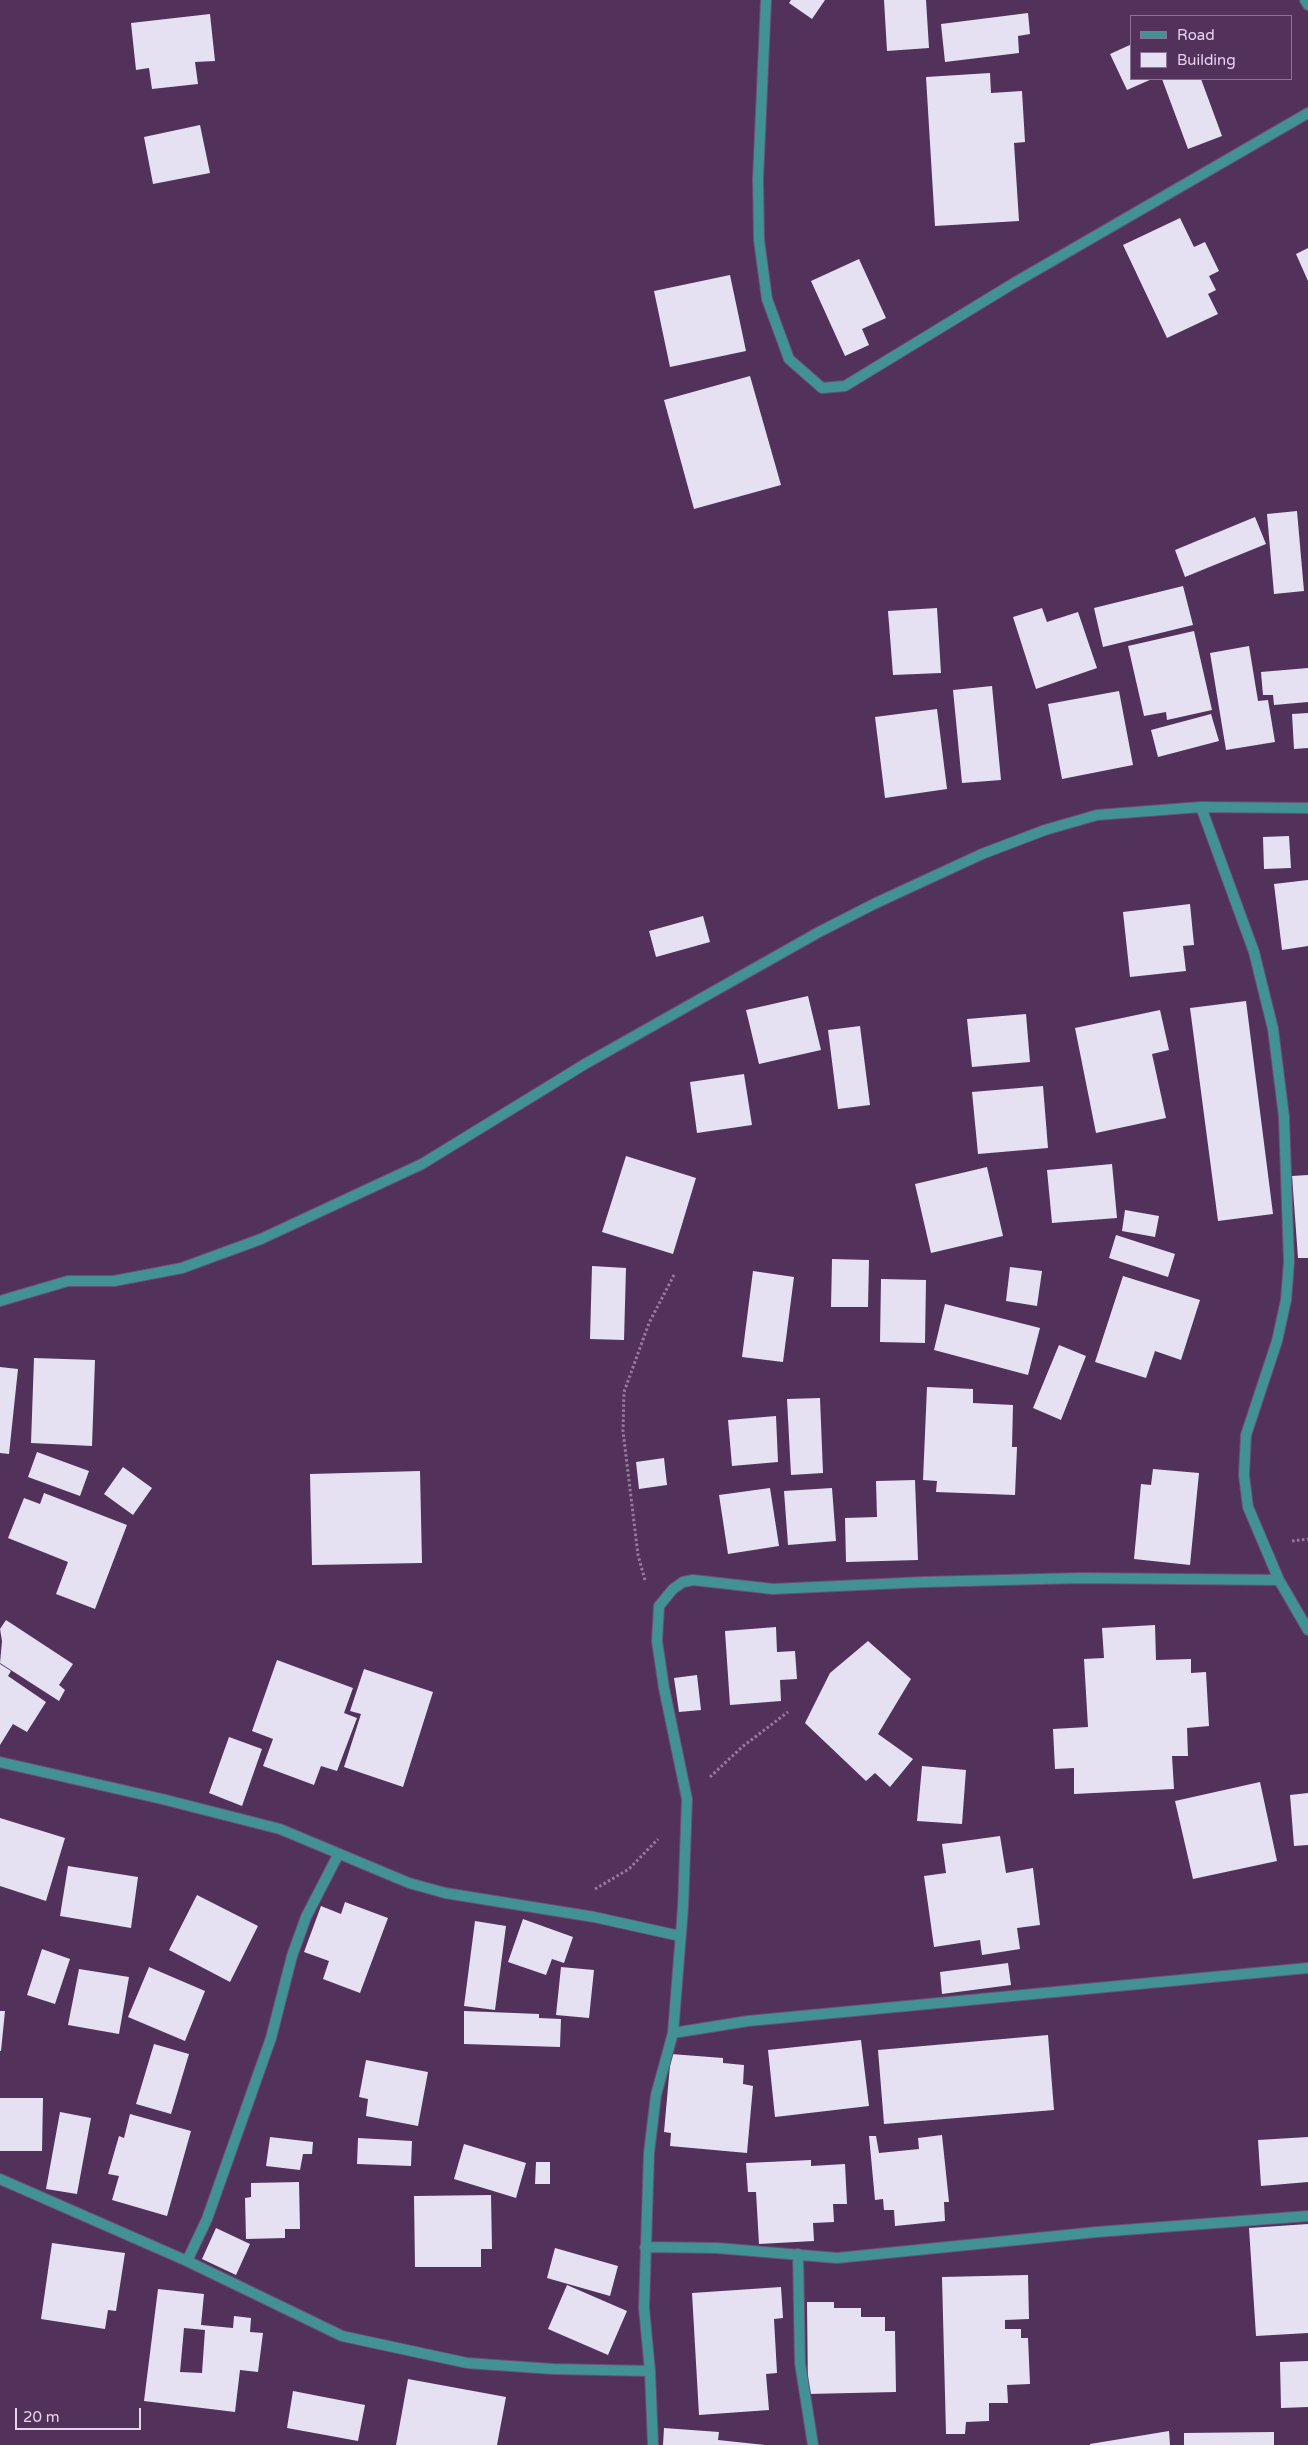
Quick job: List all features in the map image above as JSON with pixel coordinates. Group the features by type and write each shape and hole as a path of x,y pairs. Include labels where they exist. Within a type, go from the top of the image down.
{"street":[{"path":"766,0 758,179 760,240 768,299 790,359 822,388 845,386 1014,283 1308,113"},
{"path":"1305,0 1308,6"},
{"path":"0,1301 68,1281 114,1281 182,1268 261,1239 422,1164 586,1064 819,932 876,903 982,854 1045,830 1097,816 1201,807 1308,808"},
{"path":"1201,807 1254,952 1273,1029 1284,1117 1289,1262 1286,1300 1277,1341 1246,1435 1244,1475 1248,1507 1279,1580 1308,1630"},
{"path":"653,2445 650,2371 644,2308 649,2154 656,2095 663,2063 673,2033 688,1799 664,1688 657,1641 660,1606 673,1589 683,1582 693,1580 773,1589 924,1582 1081,1578 1279,1580"},
{"path":"0,1762 162,1799 280,1830 409,1883 446,1893 641,1926 680,1936"},
{"path":"188,2261 207,2219 268,2048 290,1964 301,1932 338,1855"},
{"path":"673,2033 748,2021 1308,1968"},
{"path":"0,2179 188,2261 342,2336 467,2363 554,2369 650,2371"},
{"path":"645,2247 717,2248 837,2258 1097,2232 1308,2216"},
{"path":"798,2254 800,2363 812,2445"}],"path":[{"path":"660,1606 645,1580 638,1555 623,1430 624,1392 649,1324 675,1273"},
{"path":"560,1913 601,1884 629,1869 664,1833 688,1799 742,1747 788,1712"}],"building":[{"path":"791,0 825,0 812,19 789,3"},
{"path":"884,0 926,0 929,48 887,51"},
{"path":"1028,13 1030,34 1018,36 1019,53 945,62 941,24"},
{"path":"210,14 215,61 195,62 198,84 152,89 149,68 136,70 131,23"},
{"path":"1130,45 1130,80 1150,80 1127,90 1110,54"},
{"path":"990,73 991,93 1022,91 1025,142 1014,143 1019,221 935,226 926,77"},
{"path":"1162,80 1201,80 1222,136 1188,149"},
{"path":"200,125 210,173 153,184 144,137"},
{"path":"1180,218 1194,247 1205,242 1219,271 1209,276 1216,290 1208,294 1218,314 1167,338 1123,245"},
{"path":"1308,248 1308,281 1296,254"},
{"path":"859,259 886,318 862,329 869,345 845,356 811,281"},
{"path":"730,275 746,351 670,367 654,291"},
{"path":"750,376 781,485 694,509 664,400"},
{"path":"1297,511 1304,591 1274,594 1267,514"},
{"path":"1255,517 1266,544 1185,577 1175,550"},
{"path":"1183,586 1193,625 1103,647 1094,608"},
{"path":"937,608 941,673 893,675 888,611"},
{"path":"1042,608 1047,622 1078,612 1097,668 1036,689 1013,617"},
{"path":"1194,631 1212,710 1167,720 1166,712 1144,716 1128,646"},
{"path":"1249,646 1258,701 1268,700 1275,742 1226,750 1210,653"},
{"path":"1308,668 1308,702 1274,705 1273,695 1263,695 1261,672"},
{"path":"992,686 1001,780 962,783 953,690"},
{"path":"1119,691 1133,765 1062,779 1048,704"},
{"path":"937,709 947,789 885,798 875,717"},
{"path":"1308,713 1308,748 1294,749 1292,714"},
{"path":"1211,714 1219,741 1158,757 1151,730"},
{"path":"1289,836 1291,868 1264,869 1263,837"},
{"path":"1308,880 1308,946 1282,950 1274,884"},
{"path":"1190,904 1194,945 1183,946 1186,971 1130,977 1123,912"},
{"path":"703,916 710,942 656,957 649,931"},
{"path":"808,996 821,1050 759,1064 746,1010"},
{"path":"1246,1001 1273,1214 1218,1221 1190,1008"},
{"path":"1160,1010 1169,1050 1152,1054 1166,1118 1096,1133 1075,1028"},
{"path":"1026,1014 1030,1062 972,1067 967,1019"},
{"path":"860,1026 870,1105 838,1109 828,1030"},
{"path":"744,1074 752,1125 697,1133 690,1082"},
{"path":"1043,1086 1048,1148 978,1154 972,1092"},
{"path":"626,1156 696,1178 673,1254 602,1232"},
{"path":"1112,1164 1117,1218 1052,1223 1047,1170"},
{"path":"987,1167 1003,1236 931,1253 915,1184"},
{"path":"1308,1175 1308,1258 1298,1258 1292,1176"},
{"path":"1125,1210 1159,1216 1155,1237 1122,1231"},
{"path":"1116,1235 1175,1254 1168,1277 1109,1258"},
{"path":"832,1259 869,1260 868,1307 831,1307"},
{"path":"592,1266 626,1268 624,1340 590,1339"},
{"path":"1010,1267 1042,1271 1037,1306 1006,1301"},
{"path":"753,1271 794,1277 783,1362 742,1357"},
{"path":"1123,1276 1200,1300 1181,1360 1155,1351 1146,1378 1095,1362"},
{"path":"881,1279 926,1280 925,1343 880,1342"},
{"path":"945,1304 1040,1328 1028,1375 934,1350"},
{"path":"1059,1345 1086,1356 1061,1420 1033,1408"},
{"path":"34,1358 95,1360 92,1446 31,1443"},
{"path":"0,1367 18,1369 9,1454 0,1453"},
{"path":"927,1387 973,1389 973,1403 1013,1405 1012,1447 1017,1447 1015,1495 936,1492 937,1481 923,1480"},
{"path":"820,1398 823,1473 791,1475 787,1399"},
{"path":"776,1416 778,1462 732,1466 728,1420"},
{"path":"37,1452 89,1471 80,1496 28,1477"},
{"path":"664,1458 667,1485 639,1489 636,1462"},
{"path":"123,1467 152,1488 133,1515 104,1494"},
{"path":"1153,1469 1199,1473 1190,1565 1134,1559 1141,1484 1151,1485"},
{"path":"420,1471 422,1563 312,1565 310,1474"},
{"path":"915,1480 918,1560 846,1562 845,1518 877,1517 876,1481"},
{"path":"770,1488 779,1546 728,1554 719,1495"},
{"path":"832,1488 836,1541 788,1545 784,1491"},
{"path":"44,1493 127,1525 95,1609 56,1594 68,1562 8,1538 24,1498 40,1504"},
{"path":"6,1620 73,1664 59,1685 65,1690 59,1701 0,1663 2,1641 0,1629"},
{"path":"1155,1625 1156,1660 1191,1659 1191,1673 1206,1672 1209,1726 1187,1728 1188,1756 1172,1756 1174,1789 1074,1794 1074,1768 1055,1769 1053,1729 1088,1727 1084,1659 1104,1658 1102,1628"},
{"path":"776,1627 777,1652 795,1651 797,1679 780,1680 781,1701 730,1705 725,1631"},
{"path":"868,1641 911,1679 878,1734 913,1759 890,1787 875,1773 866,1781 805,1723 830,1673"},
{"path":"277,1660 353,1688 344,1713 357,1718 337,1771 321,1766 314,1785 263,1766 273,1739 252,1731"},
{"path":"0,1664 11,1671 8,1676 46,1702 27,1732 13,1724 0,1745"},
{"path":"364,1669 433,1692 403,1787 344,1767 361,1714 350,1711"},
{"path":"697,1675 701,1710 679,1712 674,1678"},
{"path":"229,1737 262,1749 242,1806 209,1793"},
{"path":"922,1766 966,1770 962,1824 917,1821"},
{"path":"1260,1782 1277,1861 1193,1879 1175,1801"},
{"path":"1308,1793 1308,1845 1294,1846 1290,1795"},
{"path":"0,1818 65,1838 46,1901 0,1886"},
{"path":"1000,1836 1006,1873 1033,1868 1040,1925 1017,1928 1020,1949 982,1955 980,1940 934,1947 924,1876 946,1873 942,1844"},
{"path":"68,1866 138,1877 131,1928 60,1916"},
{"path":"197,1895 258,1926 230,1982 169,1950"},
{"path":"345,1902 388,1918 360,1993 323,1979 329,1961 304,1952 321,1906 341,1914"},
{"path":"523,1919 573,1937 564,1963 552,1959 546,1975 508,1962"},
{"path":"475,1921 506,1926 495,2010 464,2006"},
{"path":"42,1949 70,1959 55,2004 27,1995"},
{"path":"1008,1963 1011,1985 942,1994 940,1972"},
{"path":"149,1967 205,1991 185,2041 128,2017"},
{"path":"561,1967 594,1970 589,2018 556,2015"},
{"path":"79,1969 129,1977 119,2034 68,2025"},
{"path":"0,2011 5,2011 1,2051 0,2051"},
{"path":"464,2011 539,2014 539,2018 561,2019 560,2047 464,2044"},
{"path":"1048,2035 1054,2110 884,2124 878,2050"},
{"path":"861,2040 869,2106 775,2117 768,2050"},
{"path":"154,2044 189,2054 171,2114 136,2104"},
{"path":"671,2054 723,2058 723,2063 744,2065 743,2084 753,2086 747,2153 670,2146 671,2133 664,2132"},
{"path":"366,2060 428,2072 418,2126 366,2116 368,2099 359,2097"},
{"path":"0,2098 43,2098 42,2151 0,2151"},
{"path":"60,2112 91,2118 77,2194 46,2189"},
{"path":"130,2114 191,2131 167,2216 112,2200 119,2176 108,2174 119,2136 124,2138"},
{"path":"942,2135 949,2202 944,2202 945,2221 895,2226 894,2210 884,2210 883,2199 875,2200 869,2136 876,2136 879,2153 919,2149 918,2138"},
{"path":"270,2137 313,2142 312,2154 303,2154 300,2170 266,2166"},
{"path":"1308,2137 1308,2182 1261,2186 1258,2140"},
{"path":"358,2138 412,2141 411,2166 357,2164"},
{"path":"464,2144 526,2163 516,2198 454,2179"},
{"path":"811,2160 811,2166 845,2164 847,2204 833,2204 834,2222 813,2223 814,2241 759,2244 756,2192 748,2192 746,2163"},
{"path":"536,2162 550,2162 550,2184 535,2184"},
{"path":"299,2182 300,2229 285,2229 285,2238 246,2239 245,2198 251,2197 251,2183"},
{"path":"491,2195 492,2249 481,2249 481,2267 415,2267 414,2196"},
{"path":"1308,2224 1308,2333 1256,2336 1249,2228"},
{"path":"216,2228 250,2244 236,2275 202,2259"},
{"path":"52,2243 125,2253 116,2311 108,2310 105,2329 41,2319"},
{"path":"555,2248 618,2266 610,2296 547,2278"},
{"path":"1028,2275 1029,2319 1005,2320 1005,2329 1021,2329 1021,2338 1028,2338 1030,2384 1007,2385 1008,2403 989,2403 989,2421 966,2422 965,2434 946,2434 942,2277"},
{"path":"567,2285 627,2311 608,2355 548,2329"},
{"path":"781,2287 783,2318 774,2319 777,2373 766,2374 769,2410 699,2415 692,2293"},
{"path":"158,2289 204,2294 201,2325 233,2328 234,2316 251,2318 250,2332 263,2333 258,2372 240,2370 235,2412 144,2401","holes":["184,2328 205,2330 202,2373 180,2372"]},
{"path":"807,2302 834,2302 834,2308 861,2308 861,2317 885,2317 885,2331 895,2331 896,2392 808,2394"},
{"path":"1308,2361 1308,2407 1281,2408 1280,2362"},
{"path":"408,2379 506,2397 497,2445 396,2445"},
{"path":"293,2391 365,2405 358,2441 287,2428"},
{"path":"664,2428 719,2432 718,2440 765,2445 663,2445"},
{"path":"1169,2431 1170,2445 1090,2445 1090,2444"},
{"path":"1274,2432 1274,2445 1184,2445 1184,2433"}]}
